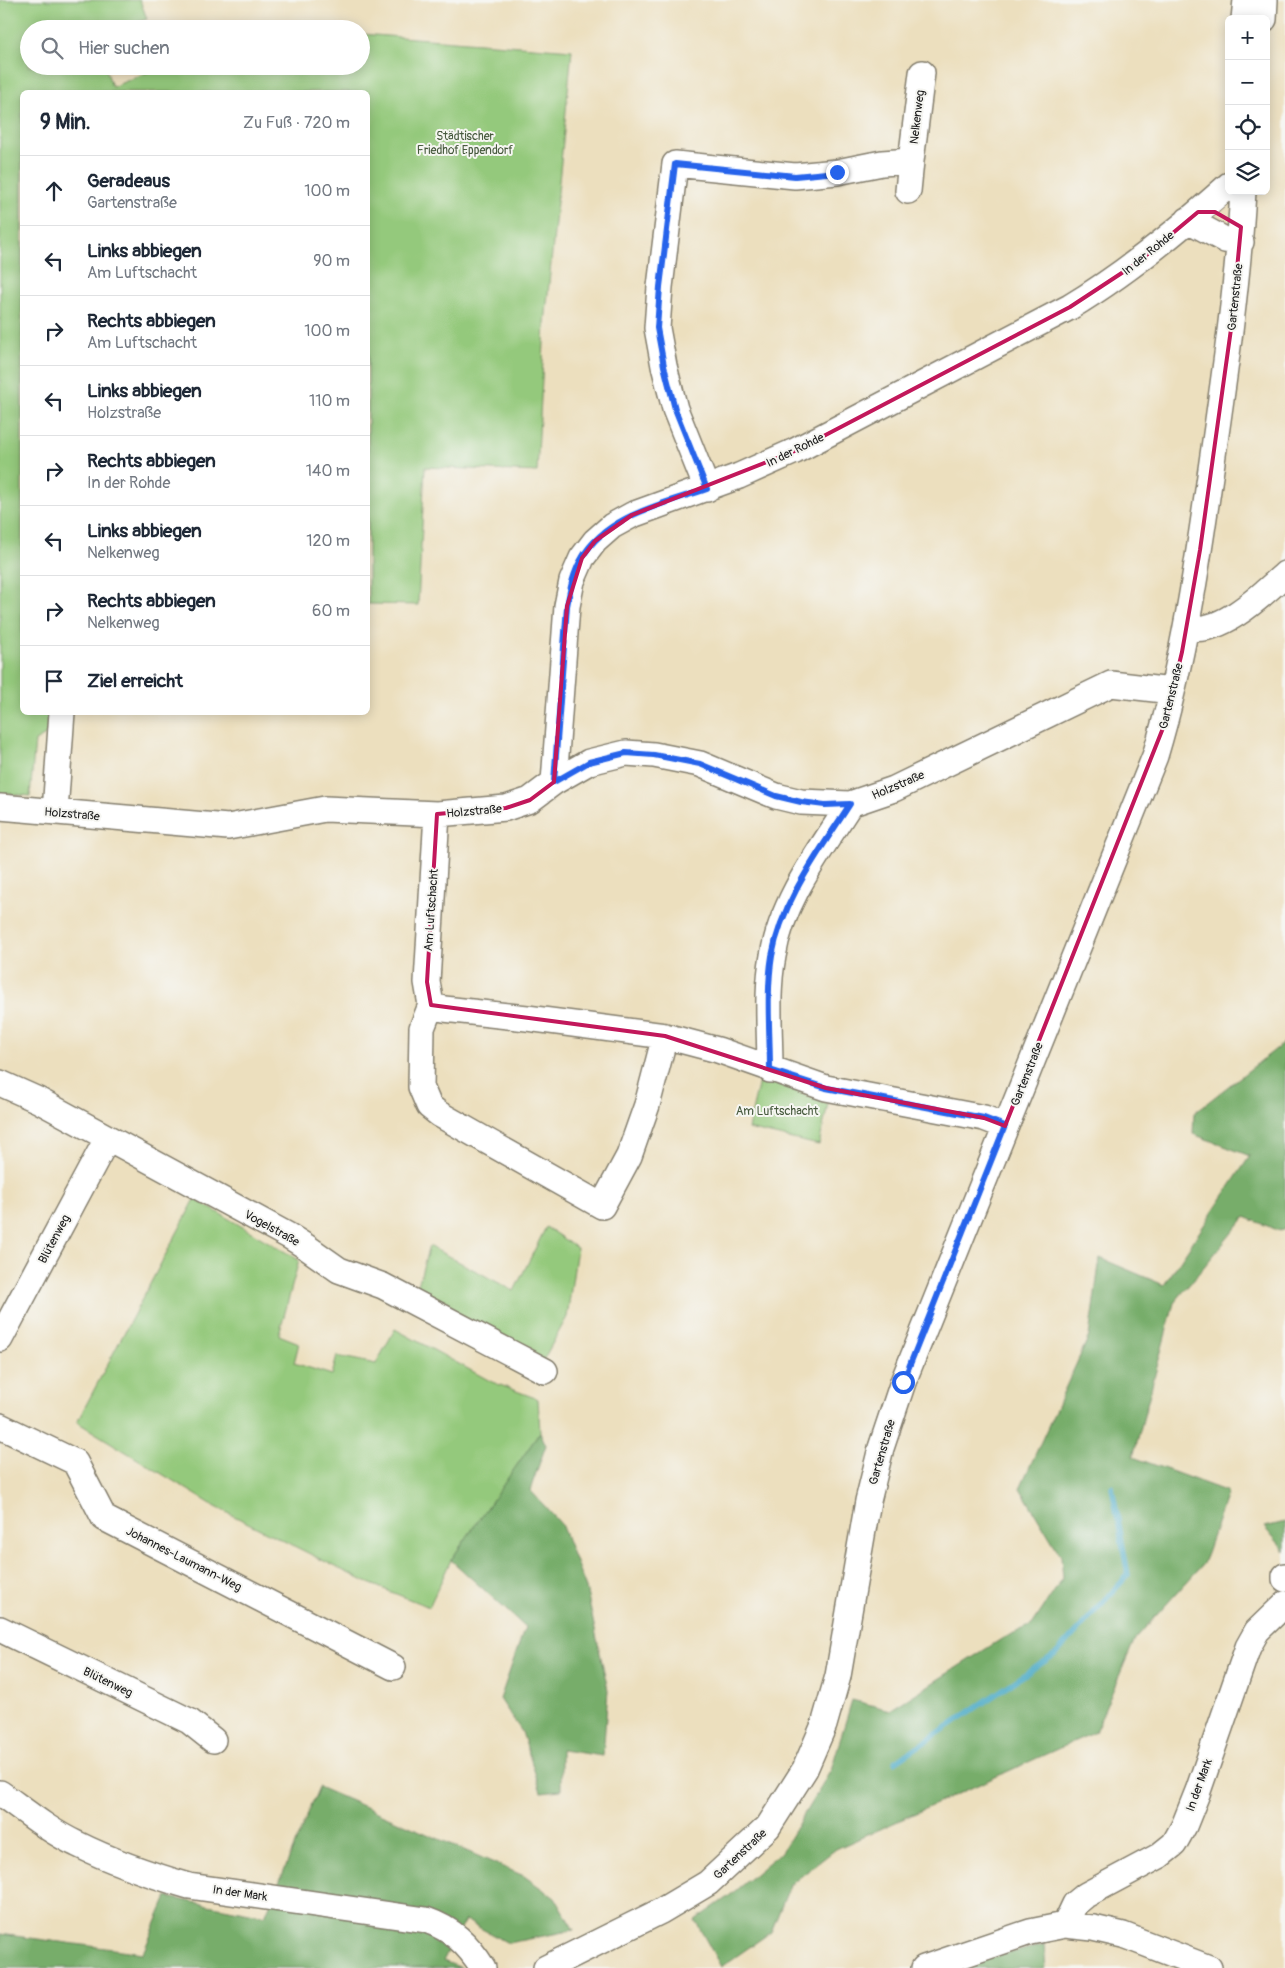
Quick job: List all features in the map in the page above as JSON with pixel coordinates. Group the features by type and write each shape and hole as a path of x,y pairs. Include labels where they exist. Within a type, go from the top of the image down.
{"street":[{"path":"1244,15 1246,0"},
{"path":"1264,15 1265,0"},
{"name":"Nelkenweg","path":"908,191 922,73"},
{"name":"Nelkenweg","path":"707,489 675,409 657,328 675,164 795,176 837,172 882,163 911,161"},
{"name":"In der Rohde","path":"554,782 567,606 572,581 582,558 595,541 612,526 632,516 707,489 795,451 1070,307 1105,286 1137,263 1225,188"},
{"name":"Gartenstraße","path":"546,1968 661,1911 708,1883 768,1827 805,1769 824,1725 838,1676 868,1501 881,1448 903,1382 1155,756 1187,627 1232,322 1241,234 1243,195"},
{"path":"1193,216 1216,212 1241,234"},
{"path":"1187,627 1194,629 1224,622 1246,608 1285,574"},
{"name":"Holzstraße","path":"0,808 228,827 326,809 437,814 506,808 530,800 554,782 589,762 626,753 654,755 700,764 776,796 792,800 825,805 850,804 894,789 1111,684 1172,691"},
{"path":"55,812 62,715"},
{"path":"770,1070 770,974 779,929 789,904 850,804"},
{"name":"Am Luftschacht","path":"431,1005 427,982 437,814"},
{"path":"665,1036 647,1105 629,1156 602,1206 439,1114 429,1106 421,1087 422,1028 431,1005 444,1009 665,1036 718,1050 770,1070 826,1088 984,1118 1005,1126"},
{"name":"Vogelstraße","path":"0,1083 38,1100 289,1236 339,1270 383,1286 545,1371"},
{"name":"Blütenweg","path":"0,1339 107,1139"},
{"name":"Johannes-Laumann-Weg","path":"0,1426 75,1462 104,1518 393,1668"},
{"name":"In der Mark","path":"1065,1925 1075,1904 1086,1895 1159,1856 1174,1844 1184,1826 1198,1791 1248,1647 1257,1630 1285,1604"},
{"name":"Blütenweg","path":"0,1629 190,1721 213,1740"},
{"name":"In der Mark","path":"0,1792 36,1819 76,1844 121,1864 189,1886 416,1918 434,1923 442,1926 466,1944 483,1968"},
{"path":"924,1968 1030,1932 1065,1925 1093,1928 1123,1935 1208,1968"}],"highlighted area":[{"path":"1198,212 1215,212 1241,227 1232,322 1200,550 1182,652 1165,723 1005,1126 984,1118 826,1088 665,1036 431,1005 427,982 437,814 506,808 530,800 554,782 567,606 582,558 595,541 632,515 795,451 1070,307 1137,263"}],"green space":[{"name":"Städtischer Friedhof Eppendorf","path":"0,0 140,0 147,19 144,20 20,20 20,75 108,75 112,87 141,75 370,75 370,35 572,50 545,324 537,472 425,467 418,605 370,604 370,90 20,90 20,715 58,715 56,729 35,741 30,796 0,793"},
{"path":"1285,1042 1285,1229 1280,1231 1245,1217 1174,1303 1133,1457 1228,1492 1203,1564 1135,1639 1095,1732 836,1849 790,1885 771,1932 721,1967 695,1920 729,1896 781,1852 831,1770 852,1700 890,1710 1003,1638 1032,1625 1063,1578 1061,1556 1020,1488 1089,1336 1100,1258 1164,1285 1250,1156 1193,1134 1194,1113"},
{"name":"Am Luftschacht","path":"760,1077 828,1104 819,1145 748,1129"},
{"path":"195,1199 299,1260 279,1335 299,1343 294,1363 332,1375 337,1356 376,1364 395,1329 492,1382 538,1399 540,1432 451,1560 429,1607 366,1582 216,1507 77,1422"},
{"path":"546,1227 577,1248 567,1317 541,1364 416,1292 429,1246 514,1291"},
{"path":"540,1432 546,1445 530,1490 561,1524 586,1588 608,1690 603,1756 561,1750 561,1790 541,1792 522,1732 500,1699 525,1627 451,1560"},
{"path":"1285,1522 1285,1551 1265,1527"},
{"path":"319,1787 524,1876 555,1898 574,1930 508,1943 465,1920 443,1961 462,1968 0,1968 0,1934 143,1953 167,1897 265,1916"},
{"path":"1044,1945 1046,1968 968,1968 967,1963"}],"waterway":[{"path":"895,1762 1057,1653 1128,1575 1112,1487"}],"route":[{"path":"837,172 795,176 675,164 657,328 675,409 707,489 632,516 612,526 595,541 582,558 572,581 567,606 554,782 589,762 626,753 654,755 700,764 776,796 825,805 850,804 789,904 779,929 770,974 770,1070 826,1088 984,1118 1005,1126 903,1382"}]}
